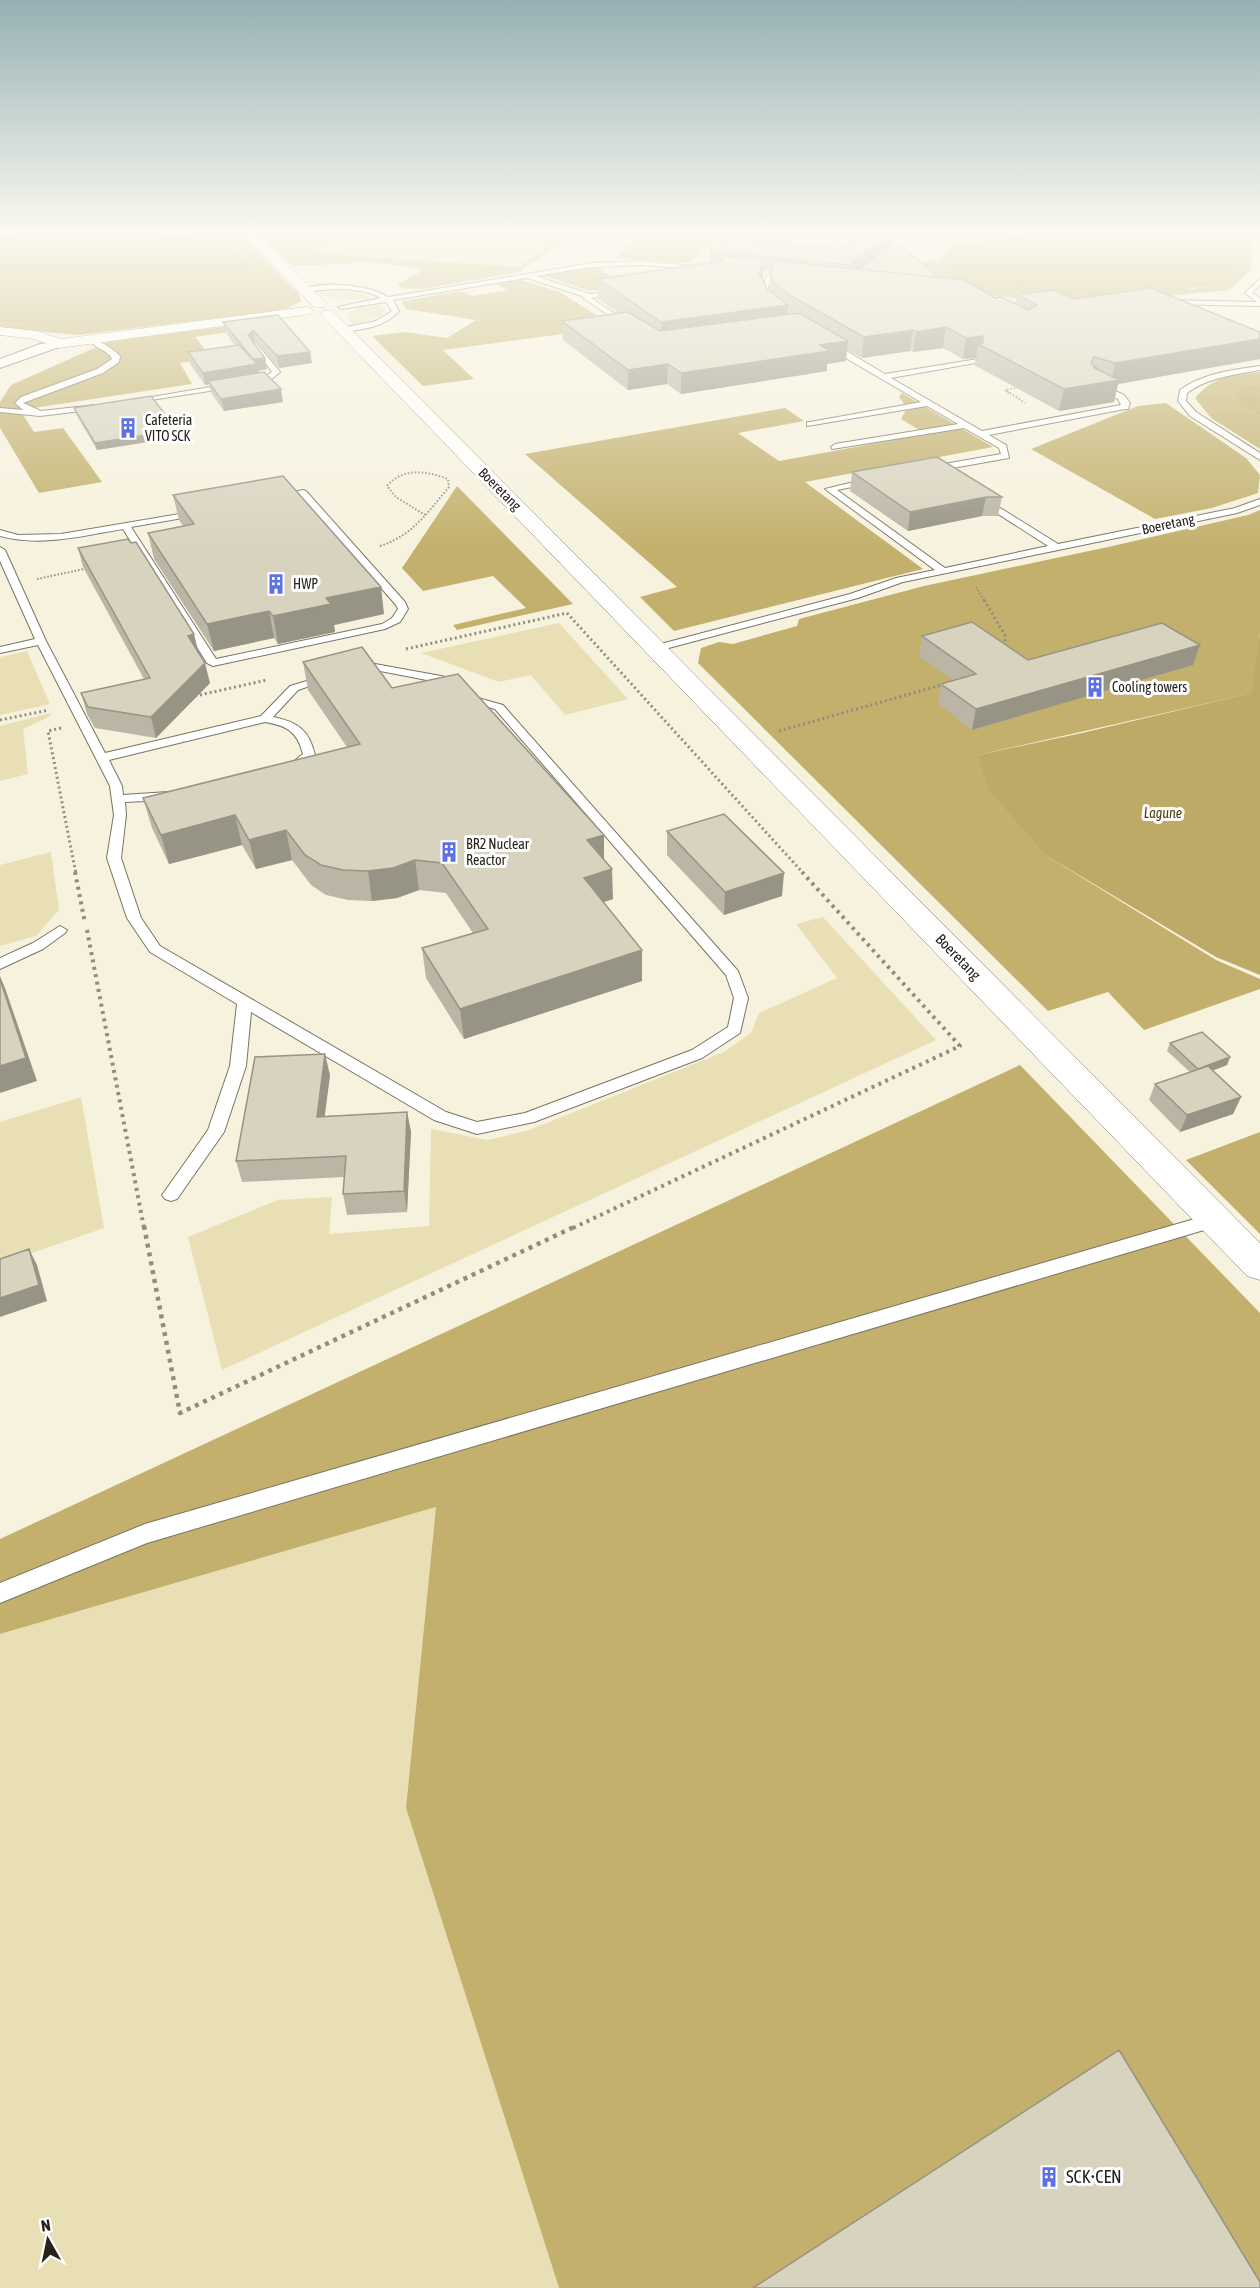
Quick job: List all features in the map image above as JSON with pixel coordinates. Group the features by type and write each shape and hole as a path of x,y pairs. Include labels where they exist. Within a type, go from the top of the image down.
{"street":[{"path":"44,338 59,344 100,338"},
{"name":"Boeretang","path":"356,338 1260,1266"}],"lane":[{"path":"35,413 21,406 21,401 100,370 116,360 116,356 91,339"},
{"path":"818,339 1003,447 1006,456 935,469 919,468"},
{"path":"0,364 59,344"},
{"path":"0,372 53,350 59,344"},
{"path":"127,402 265,380 276,372 255,345"},
{"path":"883,377 975,361"},
{"path":"1260,368 1200,380 1183,392 1182,401 1193,414 1260,458"},
{"path":"982,434 1125,407 1126,403 1121,397 1092,382"},
{"path":"810,424 929,404"},
{"path":"0,410 47,414 103,405"},
{"path":"835,447 965,425"},
{"path":"935,469 945,475"},
{"path":"887,478 830,489 948,571"},
{"path":"125,525 213,663 385,626 396,620 403,609 401,604 303,493 268,499"},
{"path":"973,493 1057,548"},
{"name":"Boeretang","path":"657,648 854,596 882,585 1237,510 1260,502"},
{"path":"0,532 18,538 40,539 211,510"},
{"path":"0,550 41,641 116,786 120,815 114,858 134,918 155,949 440,1116 477,1128 528,1118 697,1054 735,1029 741,998 734,974 499,707 456,695 441,679 375,667 294,688 265,719"},
{"path":"0,578 14,580"},
{"path":"0,650 41,641"},
{"path":"101,758 265,719 289,724 305,737 309,755 286,772 276,774"},
{"path":"117,799 179,796"},
{"path":"0,964 38,946 60,930"},
{"path":"171,1195 216,1132 238,1066 245,1002"},
{"path":"0,1593 146,1534 1215,1220"}],"path":[{"path":"355,551 405,538 425,515 449,487 448,479 438,474 420,471 392,479 387,486 396,497 425,515"},
{"path":"14,580 84,569"},
{"path":"948,571 978,589 1005,635 1004,657"},
{"path":"83,723 48,731 180,1413 960,1046 567,613 406,649"},
{"path":"187,698 267,680"},
{"path":"746,740 948,683"},
{"path":"0,720 74,704"}],"shaded area":[{"path":"139,338 196,338 212,358 180,363 192,384 20,410 34,432 63,428 102,482 39,493 0,428 0,402 11,385 108,342"},
{"path":"374,338 535,338 443,350 474,379 423,386"},
{"path":"1260,372 1260,384 1239,387 1239,405 1260,416 1260,449 1211,418 1195,398 1202,390 1224,378"},
{"path":"902,393 993,447 805,482 923,569 674,631 640,597 677,587 525,454 785,408 804,421 738,433 779,461 926,434 901,419 907,408 899,397"},
{"path":"1166,403 1246,458 1260,475 1258,493 1212,508 1155,519 1031,449 1138,406"},
{"path":"457,486 573,604 457,630 453,625 526,608 493,576 423,591 402,568"},
{"path":"1260,510 1260,632 1253,693 978,755 1047,856 1216,960 1260,979 1260,989 1144,1030 1108,992 1048,1011 698,663 701,648 719,642 733,644 797,626 799,619 924,586 1108,547 1248,515"},
{"path":"559,623 628,699 565,715 531,675 499,682 421,653"},
{"path":"27,651 50,704 0,715 0,657"},
{"path":"51,713 49,717 23,729 28,774 0,781 0,726"},
{"path":"51,852 59,910 36,936 0,946 0,865"},
{"path":"823,917 936,1040 222,1370 188,1237 278,1200 332,1197 329,1234 429,1226 431,1129 488,1140 529,1130 724,1052 751,1033 759,1013 837,978 796,924"},
{"path":"1020,1065 1260,1313 1260,2288 559,2288 406,1808 436,1507 0,1634 0,1539"},
{"path":"81,1097 104,1228 0,1264 0,1122"},
{"path":"1260,1132 1260,1234 1186,1160"},
{"path":"436,1507 406,1808 559,2288 0,2288 0,1634"}],"water":[{"path":"1260,384 1260,416 1239,405 1238,387"},
{"name":"Lagune","path":"1260,632 1260,975 1216,957 1047,856 989,790 978,755 1252,693"}],"building":[{"path":"236,338 250,338 265,358 253,359"},
{"path":"260,338 298,338 310,352 277,356"},
{"path":"585,338 842,338 848,341 820,345 829,351 681,373 668,364 628,370"},
{"path":"983,338 1260,338 1115,363 1094,357 1091,363 1096,367 1093,367 1119,380 1064,389 978,344 983,343"},
{"path":"239,345 257,364 203,373 188,352"},
{"path":"264,372 281,389 221,399 208,381"},
{"name":"Cafeteria VITO SCK","path":"151,396 177,430 95,443 74,408"},
{"path":"937,457 1002,497 986,497 910,512 852,472"},
{"name":"HWP","path":"283,476 381,587 326,598 331,604 273,616 269,611 207,624 148,533 194,524 173,495"},
{"path":"128,539 131,543 136,542 194,634 188,636 205,663 151,717 88,707 81,693 150,678 78,548"},
{"path":"972,622 1028,660 1162,623 1200,645 976,709 941,684 976,674 922,636"},
{"name":"BR2 Nuclear Reactor","path":"362,647 392,688 458,674 604,835 587,840 612,869 584,878 642,950 460,1009 422,948 488,929 442,863 415,860 393,868 368,871 343,870 321,865 305,855 286,830 249,840 235,815 161,835 143,798 360,744 303,662"},
{"path":"724,814 784,873 725,892 667,831"},
{"path":"0,979 26,1058 0,1066"},
{"path":"1202,1032 1230,1057 1198,1069 1170,1043"},
{"path":"325,1054 317,1117 407,1112 404,1191 343,1194 346,1156 236,1161 255,1057"},
{"path":"1208,1066 1241,1097 1187,1115 1155,1084"},
{"path":"29,1249 39,1285 0,1298 0,1259"},
{"name":"SCK•CEN","path":"1119,2050 1260,2282 1260,2288 753,2288"}],"place":[{"name":"Cafeteria VITO SCK","path":"128,428"},
{"name":"HWP","path":"276,584"},
{"name":"Cooling towers","path":"1095,687"},
{"name":"BR2 Nuclear Reactor","path":"449,852"},
{"name":"SCK•CEN","path":"1049,2177"}]}
